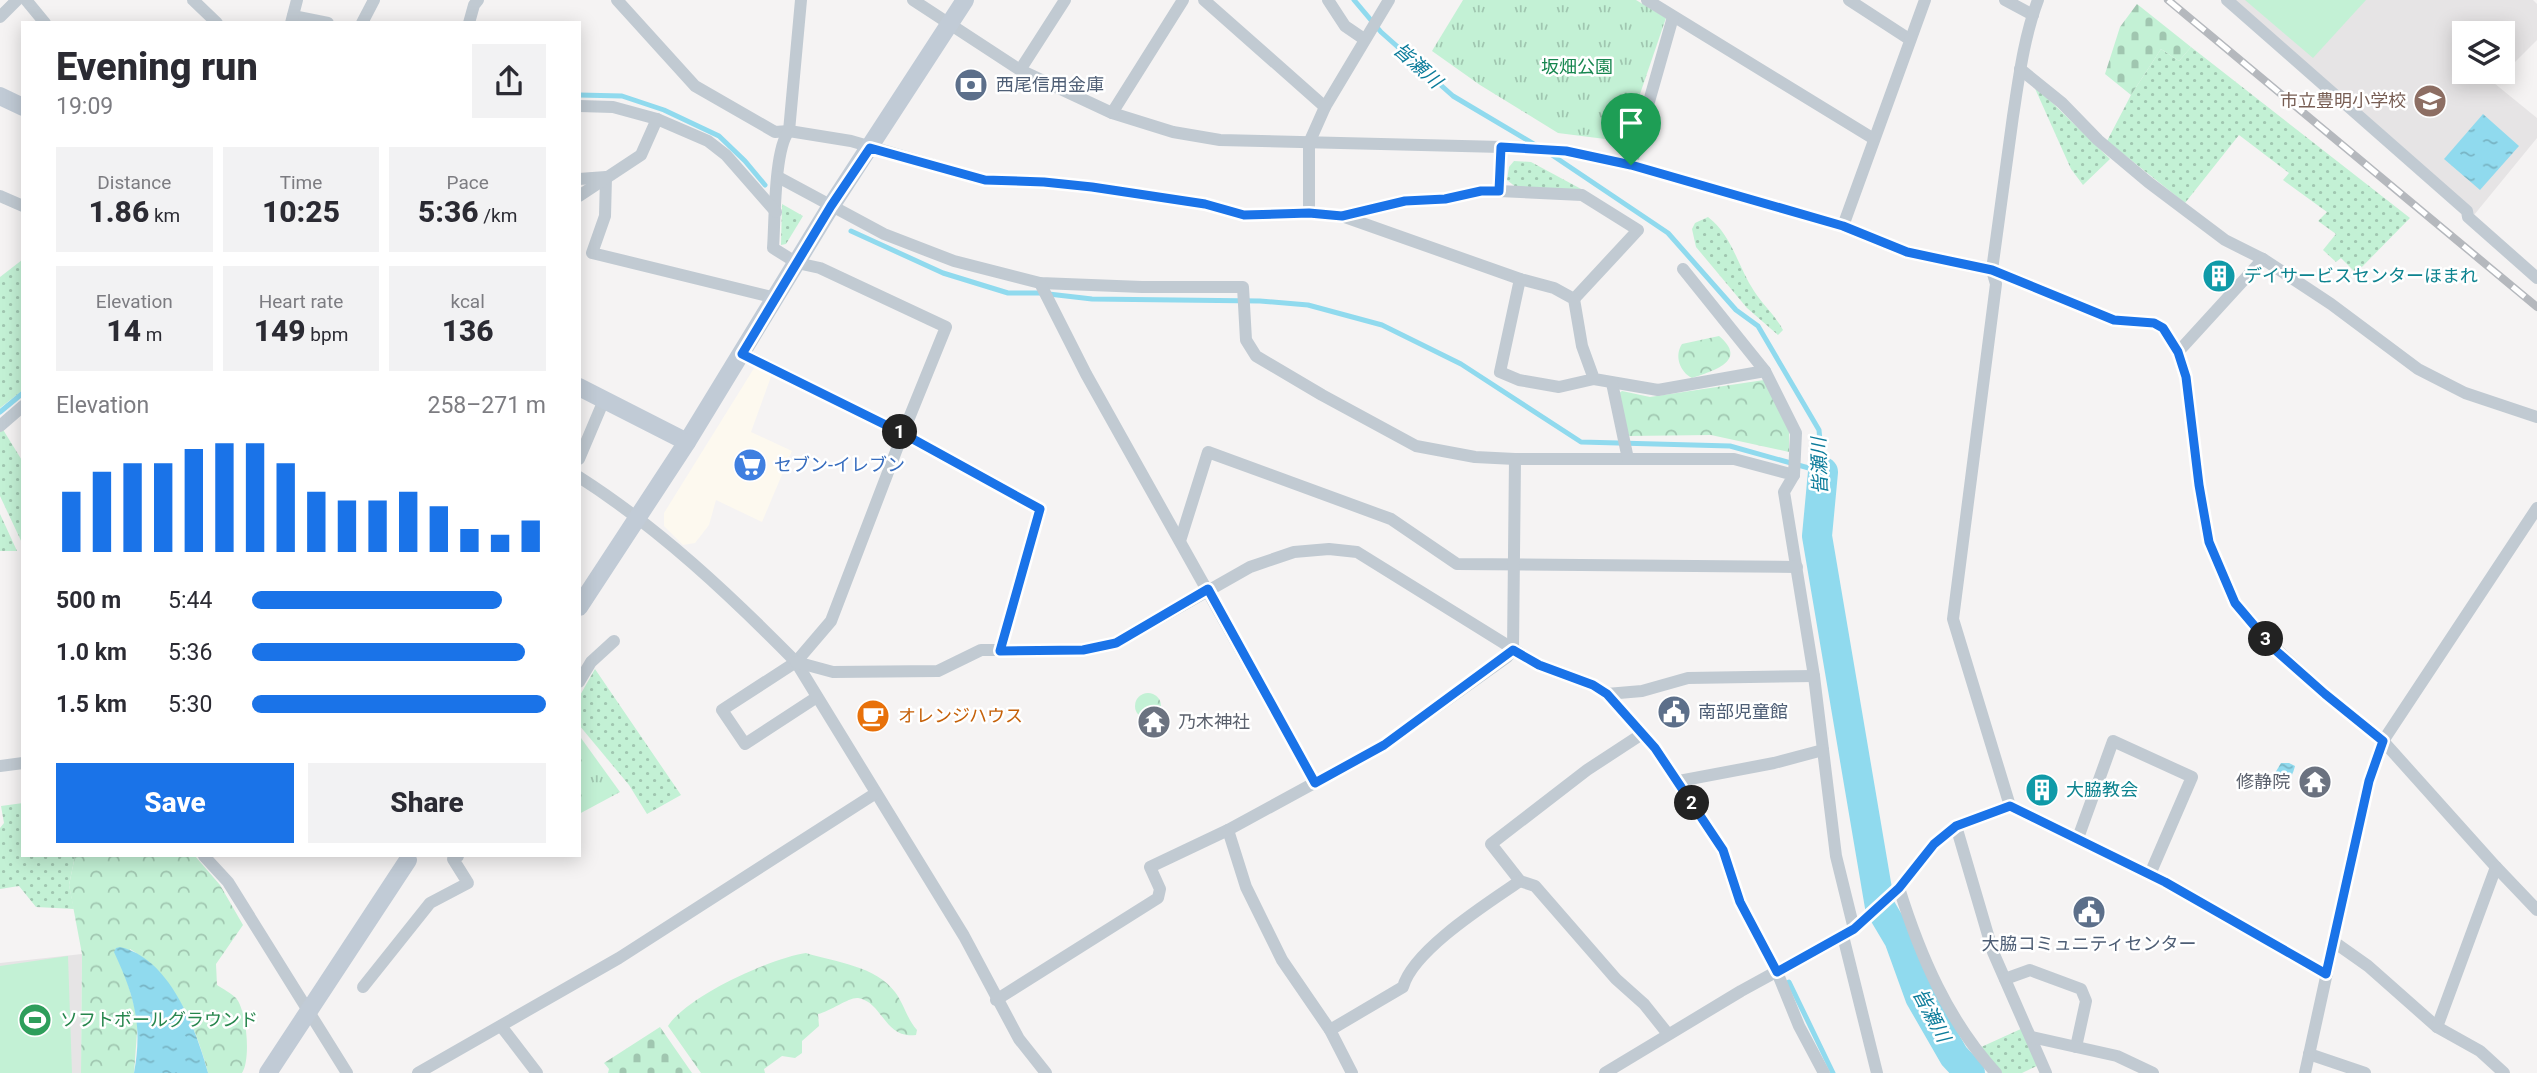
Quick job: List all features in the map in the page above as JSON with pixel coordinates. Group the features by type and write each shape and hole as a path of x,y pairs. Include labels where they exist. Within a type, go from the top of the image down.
{"street":[{"path":"0,17 17,0"},
{"path":"26,0 43,21"},
{"path":"193,0 214,21"},
{"path":"297,0 292,19 310,21"},
{"path":"363,21 374,0"},
{"path":"470,21 478,0"},
{"path":"617,0 695,86 775,132 789,131 850,141 985,180 1044,182 1105,189 1205,204 1244,215 1309,213 1342,216 1520,279 1554,288 1574,299"},
{"path":"801,0 789,131 783,139 778,177 773,248 797,263 820,268 946,327 902,433 831,621 796,662 722,709 744,744 817,697"},
{"path":"913,0 1020,70 1112,113 1173,132 1220,140 1566,151 1631,165 1843,226 1907,252 1992,270 2114,320 2154,323 2163,328 2178,352 2186,377 2209,542 2235,603 2274,649 2383,741 2537,910"},
{"path":"581,604 687,442 831,206 965,0"},
{"path":"1020,70 1065,0"},
{"path":"1112,113 1183,0"},
{"path":"1204,0 1325,107"},
{"path":"1328,0 1345,26 1364,39"},
{"path":"1647,0 1874,139"},
{"path":"1849,0 1909,39"},
{"path":"1843,226 1925,0"},
{"path":"2005,0 2033,15"},
{"path":"2010,806 1953,619 1996,284 1992,270 2020,69 2038,0"},
{"path":"2227,0 2456,202 2466,211 2468,217 2537,278"},
{"path":"1309,213 1309,143 1325,107 1385,2"},
{"path":"1631,165 1673,17"},
{"path":"2020,69 2062,103 2098,140 2148,182 2225,240 2263,259 2331,304 2418,369 2465,393 2537,417"},
{"path":"0,96 21,106"},
{"path":"581,106 613,107 657,119 708,141 776,212"},
{"path":"581,195 641,155 657,119"},
{"path":"1499,191 1501,147"},
{"path":"581,179 606,177"},
{"path":"606,177 605,216 592,253 776,298"},
{"path":"778,177 884,234 954,261 1041,287 1243,287 1246,340 1256,356 1416,446 1475,457 1515,459 1628,456 1734,459 1794,475"},
{"path":"1342,216 1405,201 1445,199 1481,191 1582,195 1638,230 1574,299"},
{"path":"0,196 21,205"},
{"path":"2178,352 2263,259"},
{"path":"1684,269 1765,372 1796,433 1794,475 1784,492 1814,676 1848,932 1877,1073"},
{"path":"1520,279 1500,372 1519,380 1559,387 1594,379 1658,390 1765,372"},
{"path":"1041,287 1315,783"},
{"path":"1574,299 1582,346 1594,379"},
{"path":"742,354 902,433 1040,509 1000,651"},
{"path":"1612,383 1628,456"},
{"path":"581,388 687,442"},
{"path":"581,454 604,400"},
{"path":"0,426 21,409"},
{"path":"1180,541 1208,453 1391,519 1457,564 1797,567"},
{"path":"1513,650 1515,459"},
{"path":"581,478 639,517 762,627 796,662 964,936 1019,1039 1046,1073"},
{"path":"2305,1073 2369,781 2383,741 2537,508"},
{"path":"796,662 833,672 938,671 981,650 1083,650 1116,643 1250,567 1294,552 1329,549 1357,552 1539,665 1593,685 1607,694 1679,781 1723,850 1740,902 1777,972 1799,1026 1825,1073"},
{"path":"581,679 591,662 614,641"},
{"path":"996,1000 1158,898 1160,889 1150,867 1228,830 1384,745 1513,650"},
{"path":"1607,694 1642,691 1688,678 1814,676"},
{"path":"1642,734 1587,770 1490,844 1520,881 1535,886 1616,979 1644,1004 1668,1034"},
{"path":"2078,838 2113,741 2192,777 2150,874"},
{"path":"1679,781 1774,763 1823,750"},
{"path":"0,766 21,763"},
{"path":"418,1073 619,958 876,793"},
{"path":"1605,1073 1668,1034 1848,932 1899,888 1934,844 1956,826 2010,806 2150,874 2326,974"},
{"path":"1956,826 1993,952 2046,1073"},
{"path":"1228,830 1246,887 1282,960 1329,1030 1352,1073"},
{"path":"205,857 228,882 348,1073"},
{"path":"363,987 430,903 468,883 453,857"},
{"path":"268,1073 408,860"},
{"path":"2437,1027 2496,867"},
{"path":"1329,1030 1403,986 1406,974 1438,942 1520,881"},
{"path":"1899,888 1910,922 1942,997 1965,1035 1996,1073"},
{"path":"2334,942 2368,966 2437,1027 2480,1051 2504,1073"},
{"path":"2005,979 2030,970 2081,989 2086,1001 2076,1047"},
{"path":"501,1026 537,1073"},
{"path":"2032,1037 2116,1056 2153,1073"},
{"path":"2309,1054 2365,1073"}],"shaded area":[{"name":"市立豊明小学校","path":"2230,0 2533,0 2537,4 2537,40 2515,62 2515,21 2452,21 2452,84 2495,84 2537,118 2537,138 2474,215"},
{"path":"756,365 772,374 751,432 792,451 762,522 716,500 709,525 695,543 683,545 664,526 664,513"},
{"name":"ソフトボールグラウンド","path":"82,954 81,1073 0,1073 0,963"}],"green space":[{"name":"坂畑公園","path":"1463,0 1636,0 1666,18 1627,132 1605,139 1558,133 1480,85 1432,51"},
{"path":"2245,0 2366,0 2313,58"},
{"path":"2137,4 2191,47 2179,61 2161,49 2131,95 2105,74 2120,27"},
{"path":"2191,47 2410,218 2356,273 2341,258 2336,262 2323,250 2336,234 2318,221 2327,212 2283,180 2289,173 2239,135 2185,203 2107,141 2131,95 2161,49 2179,61"},
{"path":"2033,84 2110,159 2083,185 2071,169"},
{"path":"1514,161 1531,162 1583,190 1517,188 1507,180 1509,167"},
{"path":"782,204 803,216 786,244 781,245"},
{"path":"1708,217 1729,242 1748,282 1783,330 1778,335 1747,308 1696,247 1692,229 1695,223"},
{"path":"21,261 21,392 0,408 0,277"},
{"path":"1719,336 1727,345 1729,358 1718,368 1692,378 1681,368 1678,358 1682,344"},
{"path":"1764,380 1789,428 1789,452 1711,435 1629,436 1618,394 1622,391 1650,397"},
{"path":"2,428 21,459 21,541 0,496"},
{"path":"0,514 17,551 0,551"},
{"path":"595,669 681,795 647,814 629,785 581,727 581,694"},
{"path":"1148,693 1157,697 1161,706 1157,715 1148,719 1139,715 1135,706 1139,697"},
{"path":"581,738 620,792 581,813"},
{"path":"21,803 21,857 75,857 69,885 74,909 36,907 19,886 0,889 0,828 4,823 1,806"},
{"path":"75,857 196,857 220,885 243,925 216,964 217,985 236,998 243,1013 247,1047 242,1073 208,1073 197,1037 181,1003 159,973 130,949 126,977 138,1019 134,1073 81,1073 82,954 69,885"},
{"path":"806,953 854,966 887,983 917,1030 916,1035 905,1035 897,1031 873,1006 854,998 818,1014 819,1026 802,1041 802,1053 795,1058 782,1056 764,1069 765,1073 701,1073 668,1026 678,1014 731,980 772,962"},
{"name":"ソフトボールグラウンド","path":"68,956 72,1073 0,1073 0,966"},
{"path":"660,1027 692,1073 608,1073 609,1069 604,1063"},
{"path":"2023,1028 2039,1065 2022,1073 2002,1073 1979,1048"}],"water":[{"path":"2483,114 2519,146 2480,190 2444,159"},
{"path":"2281,763 2295,766 2290,779 2272,791 2268,785"},
{"path":"120,947 138,954 167,980 188,1017 208,1073 134,1073 137,1025 127,982 114,952"}],"waterway":[{"name":"皆瀬川","path":"1354,0 1381,32 1453,96 1537,146"},
{"path":"581,95 622,96 664,110 719,136 765,185"},
{"path":"851,231 943,273 1008,293 1040,293 1092,299 1260,301 1308,305 1382,325 1461,364 1581,442 1730,446 1823,472 1819,430 1758,326 1736,310 1668,233 1549,153"},
{"path":"0,412 21,395"},
{"name":"皆瀬川","path":"1823,472 1817,536 1880,907 1899,939 1920,997 1954,1056 1970,1073"},
{"path":"1789,982 1833,1073"}],"railway":[{"path":"2168,0 2537,307"}],"place":[{"name":"西尾信用金庫","path":"971,85"},
{"name":"市立豊明小学校","path":"2430,101"},
{"name":"デイサービスセンターほまれ","path":"2219,276"},
{"name":"セブン-イレブン","path":"750,465"},
{"name":"南部児童館","path":"1674,712"},
{"name":"オレンジハウス","path":"873,716"},
{"name":"乃木神社","path":"1154,722"},
{"name":"修静院","path":"2315,782"},
{"name":"大脇教会","path":"2042,790"},
{"name":"大脇コミュニティセンター","path":"2089,912"},
{"name":"ソフトボールグラウンド","path":"35,1020"}],"route":[{"path":"1501,147 1566,151 1631,165 1843,226 1907,252 1992,270 2114,320 2154,323 2163,328 2178,352 2186,377 2209,542 2235,603 2274,649 2383,741 2369,781 2326,974 2165,882 2010,806 1956,826 1934,844 1899,888 1854,929 1777,972 1740,902 1723,850 1679,781 1655,748 1607,694 1593,685 1539,665 1513,650 1384,745 1315,783 1208,589 1116,643 1083,650 1000,651 1040,509 902,433 742,354 831,206 870,148 985,180 1092,187 1205,204 1244,215 1309,213 1342,216 1405,201 1445,199 1481,191 1499,191 1501,147"}]}
